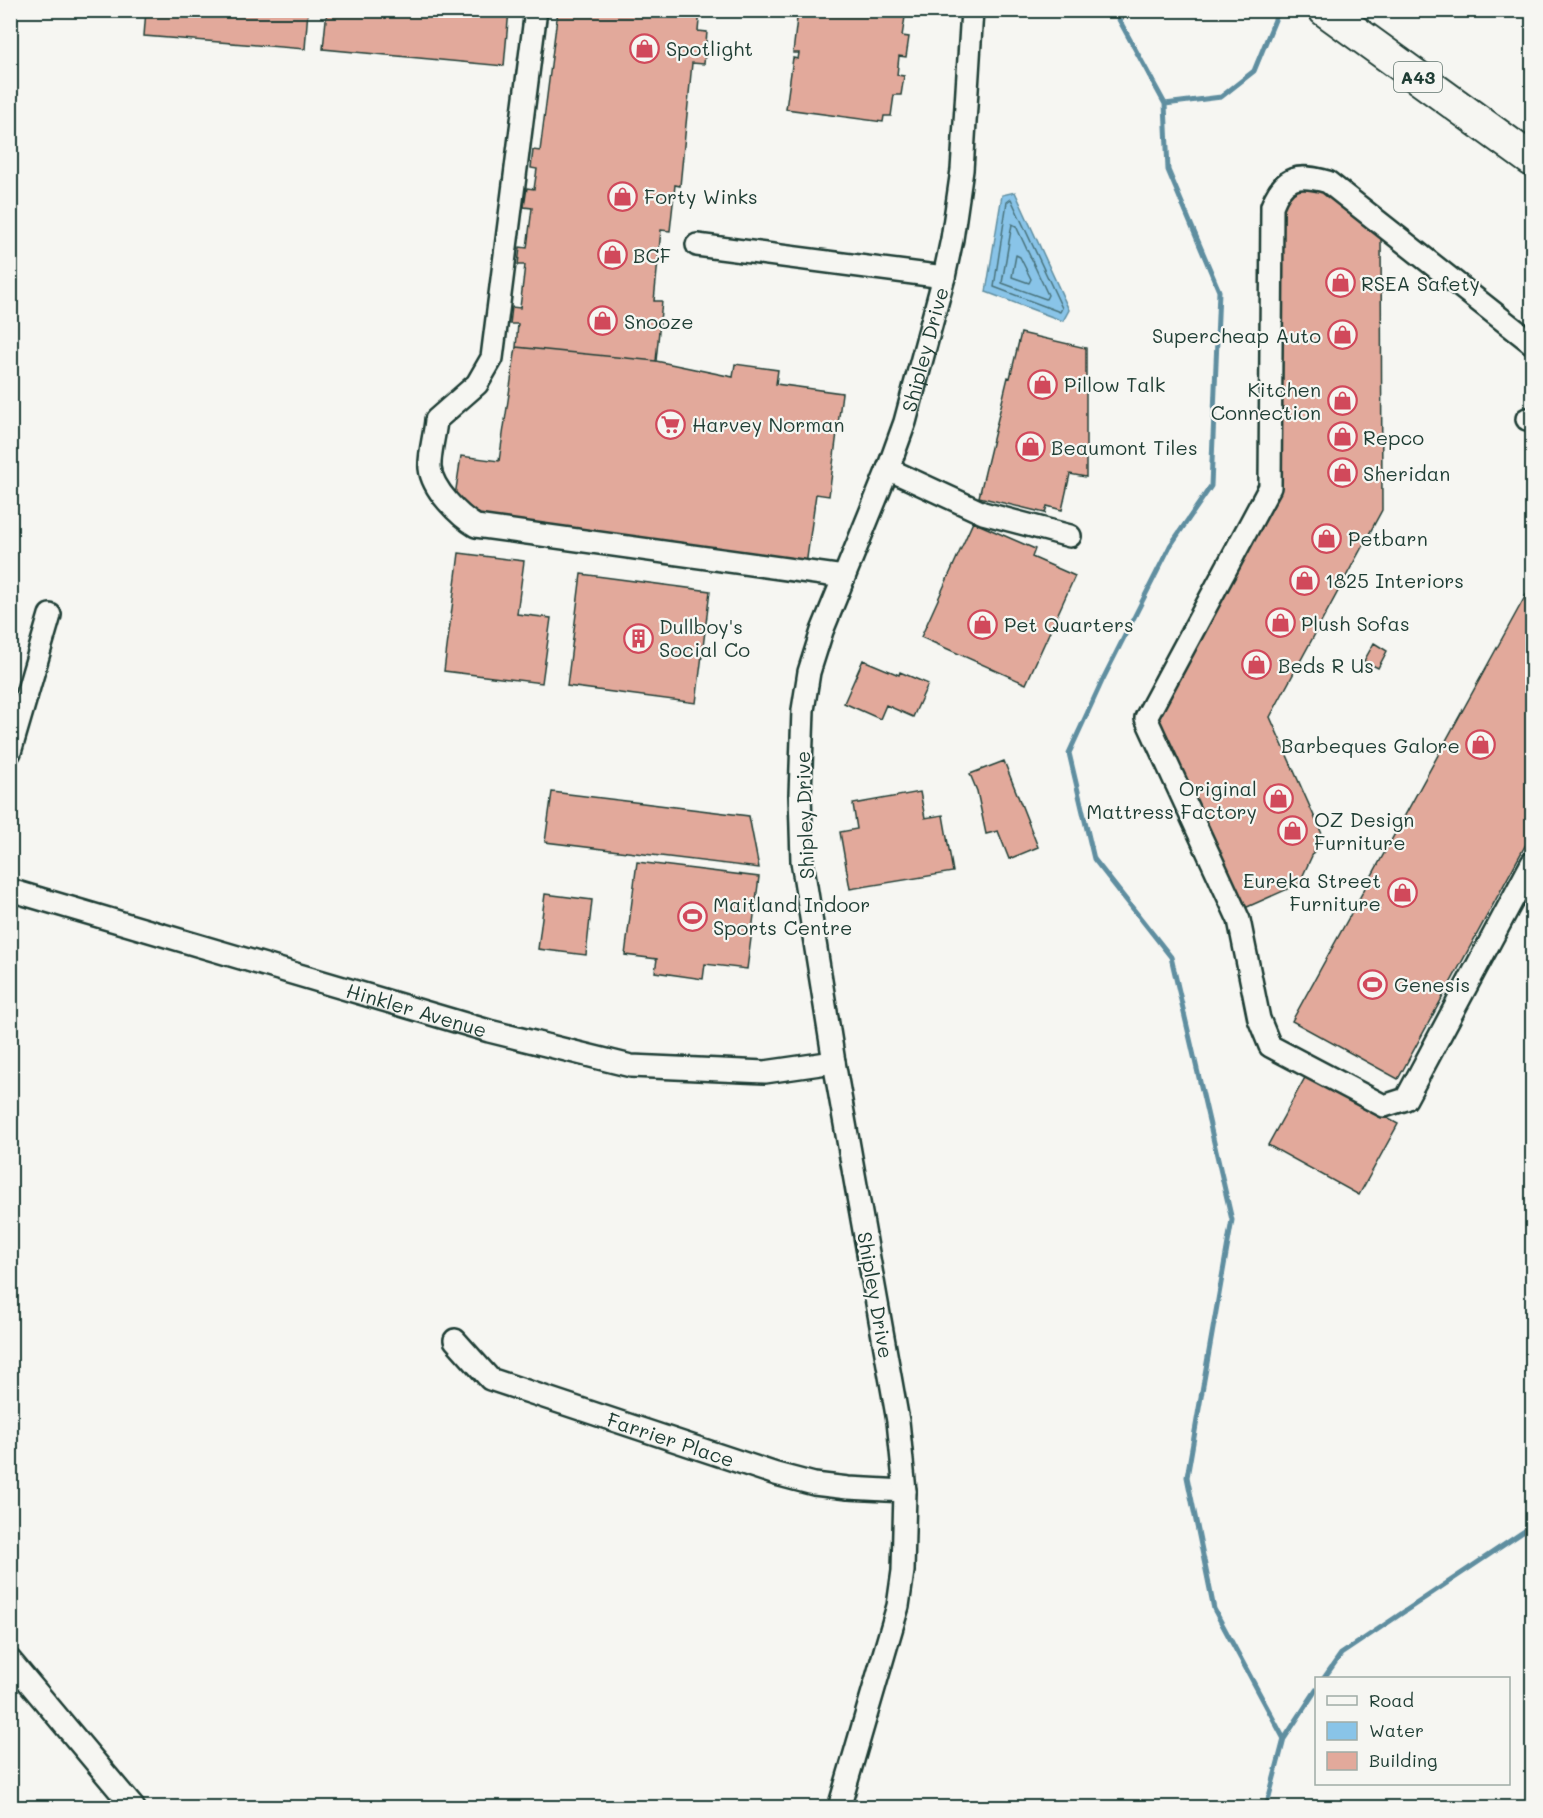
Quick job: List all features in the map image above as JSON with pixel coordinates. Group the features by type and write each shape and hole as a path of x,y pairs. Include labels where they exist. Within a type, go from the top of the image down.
{"highway":[{"name":"A43","path":"1326,10 1533,160"},
{"name":"A43","path":"1363,10 1533,134"}],"street":[{"path":"536,10 492,358 477,384 436,420 430,467 434,483 461,517 476,526 844,577"},
{"name":"Shipley Drive","path":"839,1808 898,1606 903,1571 905,1491 898,1420 834,1062 802,861 800,795 803,710 809,672 822,631 888,469 908,412 944,277 962,170 972,10"},
{"path":"1533,343 1328,182 1308,177 1291,179 1278,189 1272,206 1270,487 1146,718 1239,920 1259,1019 1270,1046 1384,1106 1406,1099 1533,863"},
{"path":"697,245 944,277"},
{"path":"888,469 983,513 1070,536"},
{"path":"10,753 50,615"},
{"name":"Hinkler Avenue","path":"10,890 489,1031 632,1066 765,1072 834,1062"},
{"name":"Farrier Place","path":"455,1340 490,1379 776,1474 814,1484 905,1491"},
{"path":"10,1659 134,1808"}],"water":[{"path":"1015,192 1069,310 1063,321 986,292 1002,195"}],"building":[{"path":"146,10 308,10 305,49 144,36"},
{"path":"327,10 509,10 504,66 323,49"},
{"path":"558,10 700,10 698,31 707,32 704,64 692,63 680,186 675,185 670,231 661,230 654,301 662,301 656,361 516,347 518,324 510,324 512,307 520,308 525,265 518,265 520,247 527,248 532,208 524,207 527,188 534,189 537,169 531,168 533,150 540,151"},
{"path":"798,10 912,10 911,17 905,17 902,36 909,37 906,57 899,56 897,75 904,76 901,95 894,95 891,116 884,116 883,122 786,109 793,58 798,59 799,53 793,53"},
{"path":"1329,188 1381,231 1382,510 1270,717 1322,834 1299,884 1245,908 1157,715 1282,484 1277,203 1286,203 1286,189"},
{"path":"1021,333 1086,348 1086,477 1070,474 1062,510 1047,506 1045,513 979,497"},
{"name":"Harvey Norman","path":"516,347 656,361 733,377 735,364 778,370 776,384 842,393 829,496 816,494 806,565 478,525 455,496 461,456 499,461"},
{"path":"973,522 1035,549 1032,557 1075,576 1026,684 921,637"},
{"path":"459,553 524,561 517,614 551,618 542,683 444,671"},
{"name":"Dullboy's Social Co","path":"581,574 710,591 696,703 567,686"},
{"path":"1532,584 1532,833 1398,1079 1292,1021"},
{"path":"1374,643 1387,651 1378,668 1364,661"},
{"path":"863,660 928,684 913,717 886,705 880,719 844,703"},
{"path":"1004,761 1038,847 1009,859 998,831 986,834 977,791 970,774"},
{"path":"552,792 749,816 759,868 545,842"},
{"path":"920,792 925,818 943,815 953,872 850,889 840,832 857,829 853,804"},
{"name":"Maitland Indoor Sports Centre","path":"637,862 759,877 747,969 705,964 703,979 655,972 657,959 625,955"},
{"path":"545,894 592,900 586,955 538,949"},
{"path":"1307,1074 1398,1124 1359,1195 1268,1145"}],"waterway":[{"path":"1112,10 1165,104"},
{"path":"1279,10 1254,71 1221,97 1165,104 1168,170 1219,291 1211,486 1170,546 1102,681 1069,753 1094,859 1171,957 1232,1220 1187,1477 1214,1609 1284,1739"},
{"path":"1325,1677 1341,1654 1532,1526"},
{"path":"1266,1808 1284,1739 1315,1692"}],"place":[{"name":"Spotlight","path":"645,48"},
{"name":"Forty Winks","path":"623,196"},
{"name":"BCF","path":"612,255"},
{"name":"RSEA Safety","path":"1340,283"},
{"name":"Snooze","path":"603,321"},
{"name":"Supercheap Auto","path":"1342,335"},
{"name":"Pillow Talk","path":"1043,384"},
{"name":"Kitchen Connection","path":"1342,401"},
{"name":"Harvey Norman","path":"671,424"},
{"name":"Repco","path":"1342,437"},
{"name":"Beaumont Tiles","path":"1030,447"},
{"name":"Sheridan","path":"1342,473"},
{"name":"Petbarn","path":"1327,538"},
{"name":"1825 Interiors","path":"1304,580"},
{"name":"Plush Sofas","path":"1280,623"},
{"name":"Pet Quarters","path":"983,624"},
{"name":"Dullboy's Social Co","path":"638,638"},
{"name":"Beds R Us","path":"1257,665"},
{"name":"Barbeques Galore","path":"1481,745"},
{"name":"Original Mattress Factory","path":"1278,799"},
{"name":"OZ Design Furniture","path":"1293,830"},
{"name":"Eureka Street Furniture","path":"1402,892"},
{"name":"Maitland Indoor Sports Centre","path":"692,916"},
{"name":"Genesis","path":"1373,984"}]}
